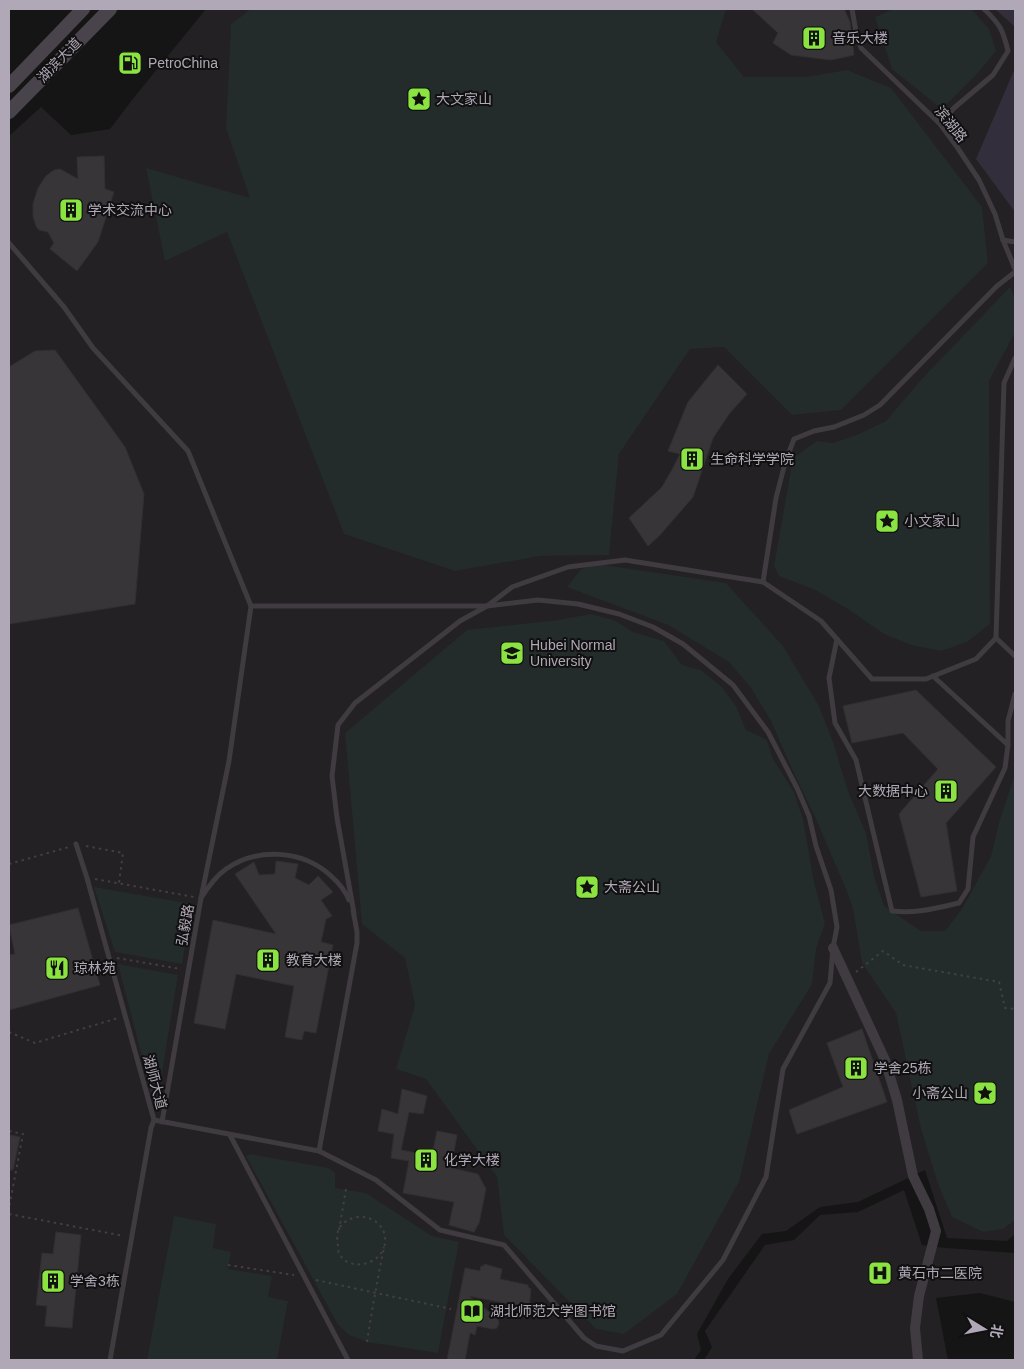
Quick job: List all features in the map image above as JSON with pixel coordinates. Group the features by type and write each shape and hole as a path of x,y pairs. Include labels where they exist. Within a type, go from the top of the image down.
{"main road":[{"path":"9,86 83,9"},
{"name":"湖滨大道","path":"9,112 110,9"}],"street":[{"path":"833,948 885,1060 897,1100 913,1176 929,1209 936,1231 919,1296 915,1328 918,1360"}],"lane":[{"name":"滨湖路","path":"852,9 861,48 940,124 979,180 995,214 1015,271"},
{"path":"940,124 954,108 993,74 1008,51 1004,32 993,17 984,9"},
{"path":"1003,240 1015,242"},
{"path":"9,243 64,307 93,348 188,451 251,606 229,761 201,898"},
{"path":"763,582 776,498 785,463 794,439 814,431 842,424 880,406 997,286 1015,271"},
{"path":"354,912 338,828 332,776 338,725 355,703 460,621 487,606 512,587 568,567 625,560 714,573 763,582 820,621 872,679 926,679 976,659 996,638 1004,383 1015,358"},
{"path":"154,1120 319,1152 376,1180 440,1230 504,1245 584,1338 596,1346 623,1351 661,1335 723,1260 766,1177 783,1069 830,983 837,927 830,890 809,816 797,788 768,732 733,685 683,644 653,627 619,614 578,604 538,600 487,606 251,606"},
{"path":"996,638 1015,656"},
{"path":"837,639 829,678 835,723 856,760 892,911 905,913 935,909 959,903 968,889 973,837 1004,768 1008,745 1008,721 1015,694"},
{"path":"933,676 1008,745"},
{"name":"湖师大道","path":"76,844 154,1120 151,1128 110,1360"},
{"name":"弘毅路","path":"162,1122 201,898 211,884 226,869 254,856 281,854 307,860 324,870 337,881 347,895 354,912 357,932 357,943 319,1152"},
{"path":"230,1135 348,1360"}],"path":[{"path":"9,864 76,844 123,853 119,884"},
{"path":"87,878 201,898"},
{"path":"847,979 883,951 903,965 999,982 1005,1008 1015,1008"},
{"path":"109,956 188,971"},
{"path":"9,1032 35,1043 126,1016"},
{"path":"9,1131 23,1134 9,1208"},
{"path":"346,1189 337,1240 339,1254 345,1261 355,1265 367,1264 377,1258 384,1247"},
{"path":"9,1214 132,1237"},
{"path":"339,1230 346,1222 366,1216 376,1221 382,1227 385,1238 367,1342"},
{"path":"228,1265 304,1277 450,1309"}],"shaded area":[{"name":"Hubei Normal University","path":"206,9 1015,9 1015,1234 1007,1241 947,1238 925,1170 858,1202 820,1207 786,1231 762,1234 728,1279 697,1334 701,1350 694,1360 9,1360 9,136 41,107 71,135 110,129"},
{"path":"251,9 726,9 716,42 744,77 806,77 847,70 891,88 982,207 988,263 841,410 792,415 724,347 690,349 619,454 609,555 540,556 455,571 344,534 227,232 165,261 146,168 250,198 226,128 231,24"},
{"path":"894,9 971,9 989,29 996,51 976,75 942,109 892,69 875,17"},
{"path":"995,9 1015,9 1015,27"},
{"path":"1015,68 1015,212 976,159"},
{"path":"1010,287 1015,299 1015,332 989,381 990,624 967,642 941,651 911,645 884,634 848,609 815,590 779,576 774,566 793,458 817,441 833,443 859,434 886,421 920,381"},
{"path":"597,564 726,583 783,646 819,706 833,742 848,791 866,833 874,876 884,906 921,931 945,931 962,909 991,856 1000,819 1015,776 1015,1220 1003,1229 983,1232 952,1217 938,1184 921,1129 896,1013 862,963 853,909 848,894 771,721 751,688 729,662 668,625 567,587 581,569"},
{"path":"591,614 614,620 633,632 664,641 682,665 701,670 722,687 736,706 746,730 767,740 773,759 794,792 803,819 814,882 825,923 816,949 812,984 769,1054 739,1182 677,1294 624,1334 596,1329 504,1235 497,1177 426,1079 396,1069 415,1005 405,958 362,924 345,733 467,630 558,620"},
{"path":"94,887 192,904 182,964 115,952"},
{"path":"118,964 178,975 157,1103 153,1099"},
{"path":"250,1154 329,1168 335,1173 335,1188 366,1193 432,1236 459,1242 438,1353 367,1342 349,1335 338,1325 247,1158 246,1156"},
{"name":"黄石市二医院","path":"904,1190 922,1245 1015,1253 1015,1302 980,1293 936,1298 948,1360 704,1360 712,1347 705,1331 765,1245 794,1240 820,1215 858,1212"},
{"path":"174,1216 216,1224 213,1248 231,1252 228,1269 272,1276 268,1297 288,1301 277,1360 147,1360"}],"building":[{"name":"音乐大楼","path":"752,9 844,9 850,22 854,55 831,60 791,55 773,43 778,33"},
{"name":"学术交流中心","path":"104,156 105,189 114,192 98,242 77,271 50,249 54,243 48,232 39,230 36,226 33,216 33,204 38,188 46,176 54,170 60,169 78,179 77,157"},
{"path":"55,350 125,447 144,494 135,604 9,624 9,367 35,351"},
{"name":"生命科学学院","path":"718,365 747,394 729,414 713,438 693,497 648,546 629,518 662,487 680,454 668,451 688,402"},
{"name":"大数据中心","path":"916,690 996,767 946,823 957,891 921,897 899,814 938,769 903,733 852,743 843,706"},
{"name":"教育大楼","path":"276,861 298,864 295,878 309,885 318,876 333,892 321,900 332,916 326,919 321,942 333,945 316,1033 304,1031 302,1040 285,1037 294,986 236,974 225,1029 194,1023 213,920 276,934 235,874 254,862 259,875 275,874"},
{"name":"琼林苑","path":"78,908 100,985 9,1010 9,955 15,954 9,925"},
{"name":"学舍25栋","path":"862,1029 887,1102 797,1134 789,1110 843,1087 827,1043"},
{"name":"化学大楼","path":"402,1089 427,1096 423,1114 409,1112 401,1150 432,1156 437,1131 457,1135 451,1168 478,1174 486,1189 479,1223 474,1232 449,1225 454,1202 403,1193 409,1161 391,1158 394,1134 378,1131 382,1109 398,1114"},
{"path":"9,1135 20,1137 13,1170 9,1170"},
{"name":"学舍3栋","path":"56,1232 81,1235 72,1328 45,1326 47,1306 36,1305 42,1253 53,1254"},
{"name":"湖北师范大学图书馆","path":"484,1264 502,1269 500,1279 528,1285 531,1289 529,1308 469,1296 498,1319 499,1323 497,1328 493,1329 477,1326 475,1335 470,1333 465,1360 447,1360 465,1268 480,1271 481,1266 484,1266"}],"place":[{"name":"音乐大楼","path":"814,38"},
{"name":"PetroChina","path":"130,63"},
{"name":"大文家山","path":"419,99"},
{"name":"学术交流中心","path":"71,210"},
{"name":"生命科学学院","path":"692,459"},
{"name":"小文家山","path":"887,521"},
{"name":"Hubei Normal University","path":"512,653"},
{"name":"大数据中心","path":"946,791"},
{"name":"大斋公山","path":"587,887"},
{"name":"教育大楼","path":"268,960"},
{"name":"琼林苑","path":"57,968"},
{"name":"学舍25栋","path":"856,1068"},
{"name":"小斋公山","path":"985,1093"},
{"name":"化学大楼","path":"426,1160"},
{"name":"黄石市二医院","path":"880,1273"},
{"name":"学舍3栋","path":"53,1281"},
{"name":"湖北师范大学图书馆","path":"472,1311"}]}
